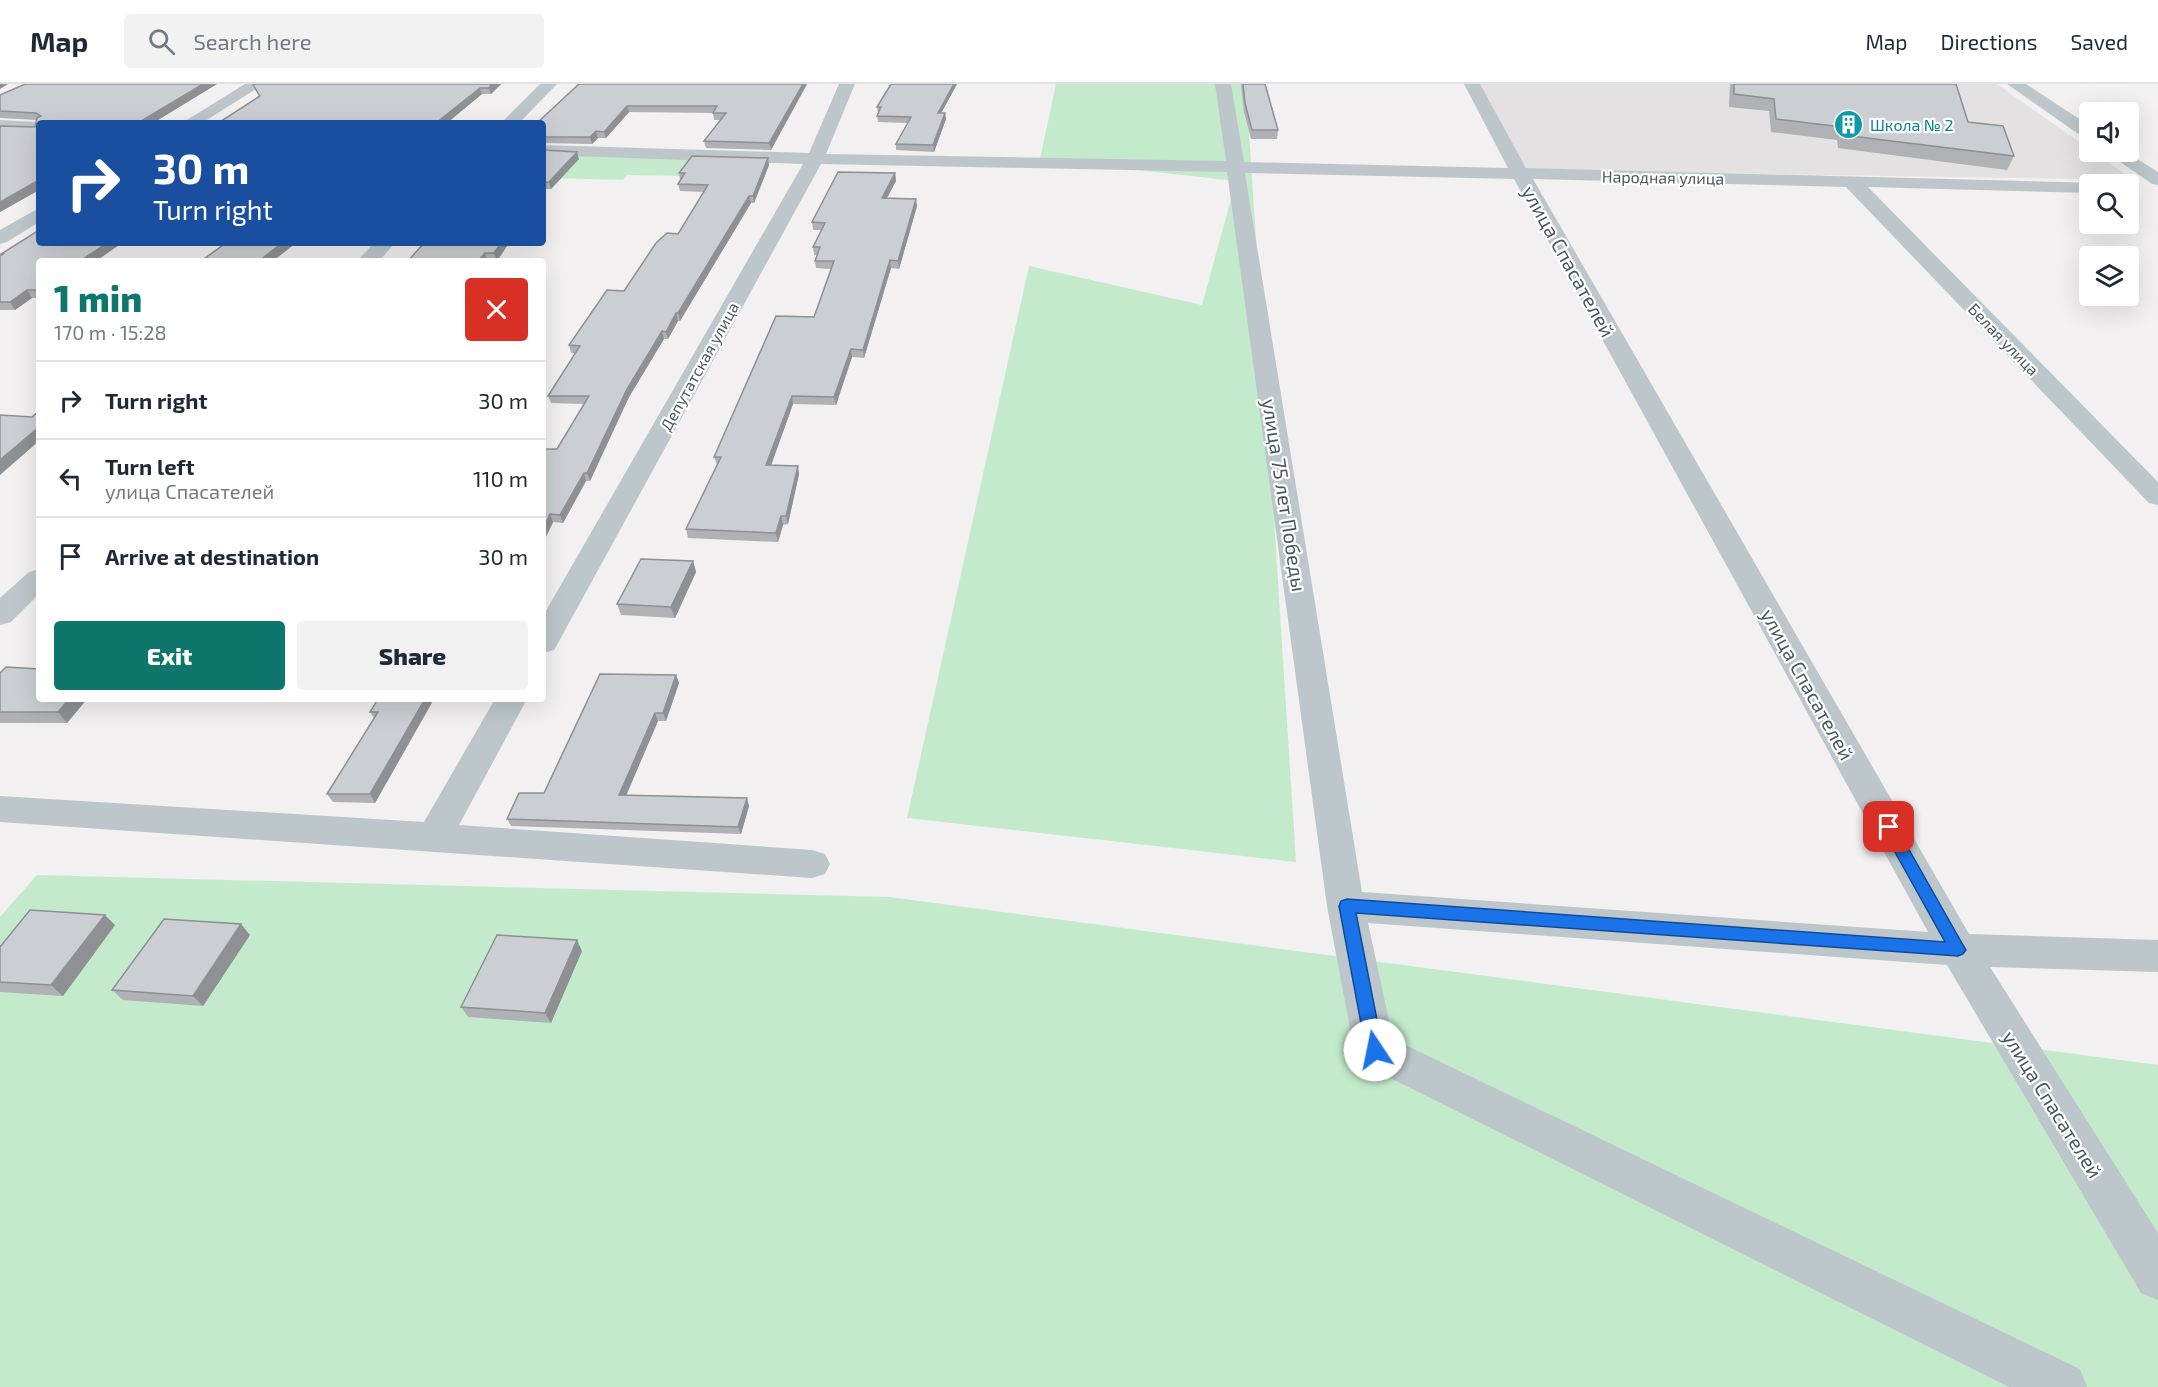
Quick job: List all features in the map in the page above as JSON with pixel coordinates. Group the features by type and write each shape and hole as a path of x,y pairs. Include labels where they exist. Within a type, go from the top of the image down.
{"street":[{"path":"195,120 256,84"},
{"path":"512,120 549,84"},
{"name":"Депутатская улица","path":"546,638 815,159 847,84"},
{"name":"улица 75 лет Победы","path":"1223,84 1347,906 1375,1050 2062,1387"},
{"name":"улица Спасателей","path":"1472,84 1958,950 2158,1276"},
{"path":"2015,84 2079,127"},
{"path":"0,125 36,127"},
{"name":"Народная улица","path":"546,150 815,159 1236,166 2079,187"},
{"path":"2130,162 2158,180"},
{"name":"Белая улица","path":"1851,181 2158,497"},
{"path":"2139,188 2158,189"},
{"path":"0,238 36,216"},
{"path":"370,258 382,246"},
{"path":"0,615 36,581"},
{"path":"434,837 510,702"},
{"path":"0,809 812,864"},
{"path":"1347,906 1958,950 2158,956"}],"shaded area":[{"path":"1479,84 1997,84 2079,142 2079,162 2108,162 2125,174 2079,174 2079,179 1527,170"}],"green space":[{"path":"1056,84 1246,84 1296,862 907,818 1029,266 1202,305 1236,181 1040,159"},
{"path":"577,154 711,159 690,176 627,175 623,180 555,178"},
{"path":"37,875 889,897 2158,1065 2158,1387 0,1387 0,917"}],"building":[{"path":"25,84 203,84 143,120 37,120 41,116 36,113 0,111 0,95"},
{"path":"492,84 489,88 480,88 440,120 223,120 260,96 253,85"},
{"path":"579,84 803,84 769,143 704,141 726,113 713,113 717,106 627,106 604,132 596,131 590,137 546,137 546,120 540,120"},
{"path":"891,84 954,84 938,113 945,113 933,145 896,144 911,117 877,116 881,107 877,107"},
{"path":"1243,84 1265,84 1278,130 1252,130"},
{"name":"Школа № 2","path":"1734,84 1956,84 1968,122 2003,126 2014,156 1843,135 1842,127 1776,119 1774,99 1734,94"},
{"path":"36,122 36,182 0,202 0,126 35,127"},
{"path":"546,150 577,152 546,182"},
{"path":"692,156 768,158 753,196 749,196 666,332 662,331 627,389 587,473 584,473 560,515 550,514 546,522 546,449 557,449 589,396 548,396 580,346 569,345 607,290 624,291 656,243 667,233 678,234 708,185 678,184 685,173 679,173"},
{"path":"838,172 895,173 882,198 916,199 898,261 890,260 863,350 851,349 834,397 792,396 766,465 798,466 786,516 781,516 776,533 686,529 721,457 714,457 776,316 814,317 834,261 815,261 820,247 813,247 825,223 812,222"},
{"path":"36,232 36,246 102,246 84,258 36,258 36,290 27,290 10,302 0,302 0,256 3,254 1,254"},
{"path":"222,246 278,246 263,258 205,258"},
{"path":"421,246 499,246 494,253 485,253 481,258 411,258"},
{"path":"36,414 36,430 0,460 0,415 32,417"},
{"path":"641,559 693,561 671,607 617,604"},
{"path":"6,667 36,669 36,702 66,702 58,712 0,712 0,673"},
{"path":"600,674 676,675 663,713 655,713 619,795 747,798 738,827 507,819 519,793 544,793"},
{"path":"376,702 423,702 370,794 327,794 378,712 370,712"},
{"path":"30,910 105,915 51,985 0,982 0,947"},
{"path":"164,919 241,924 193,996 112,990"},
{"path":"497,935 577,940 545,1013 461,1007"}],"place":[{"name":"Школа № 2","path":"1849,124"}],"route":[{"path":"1375,1050 1347,906 1958,950 1889,827"}]}
